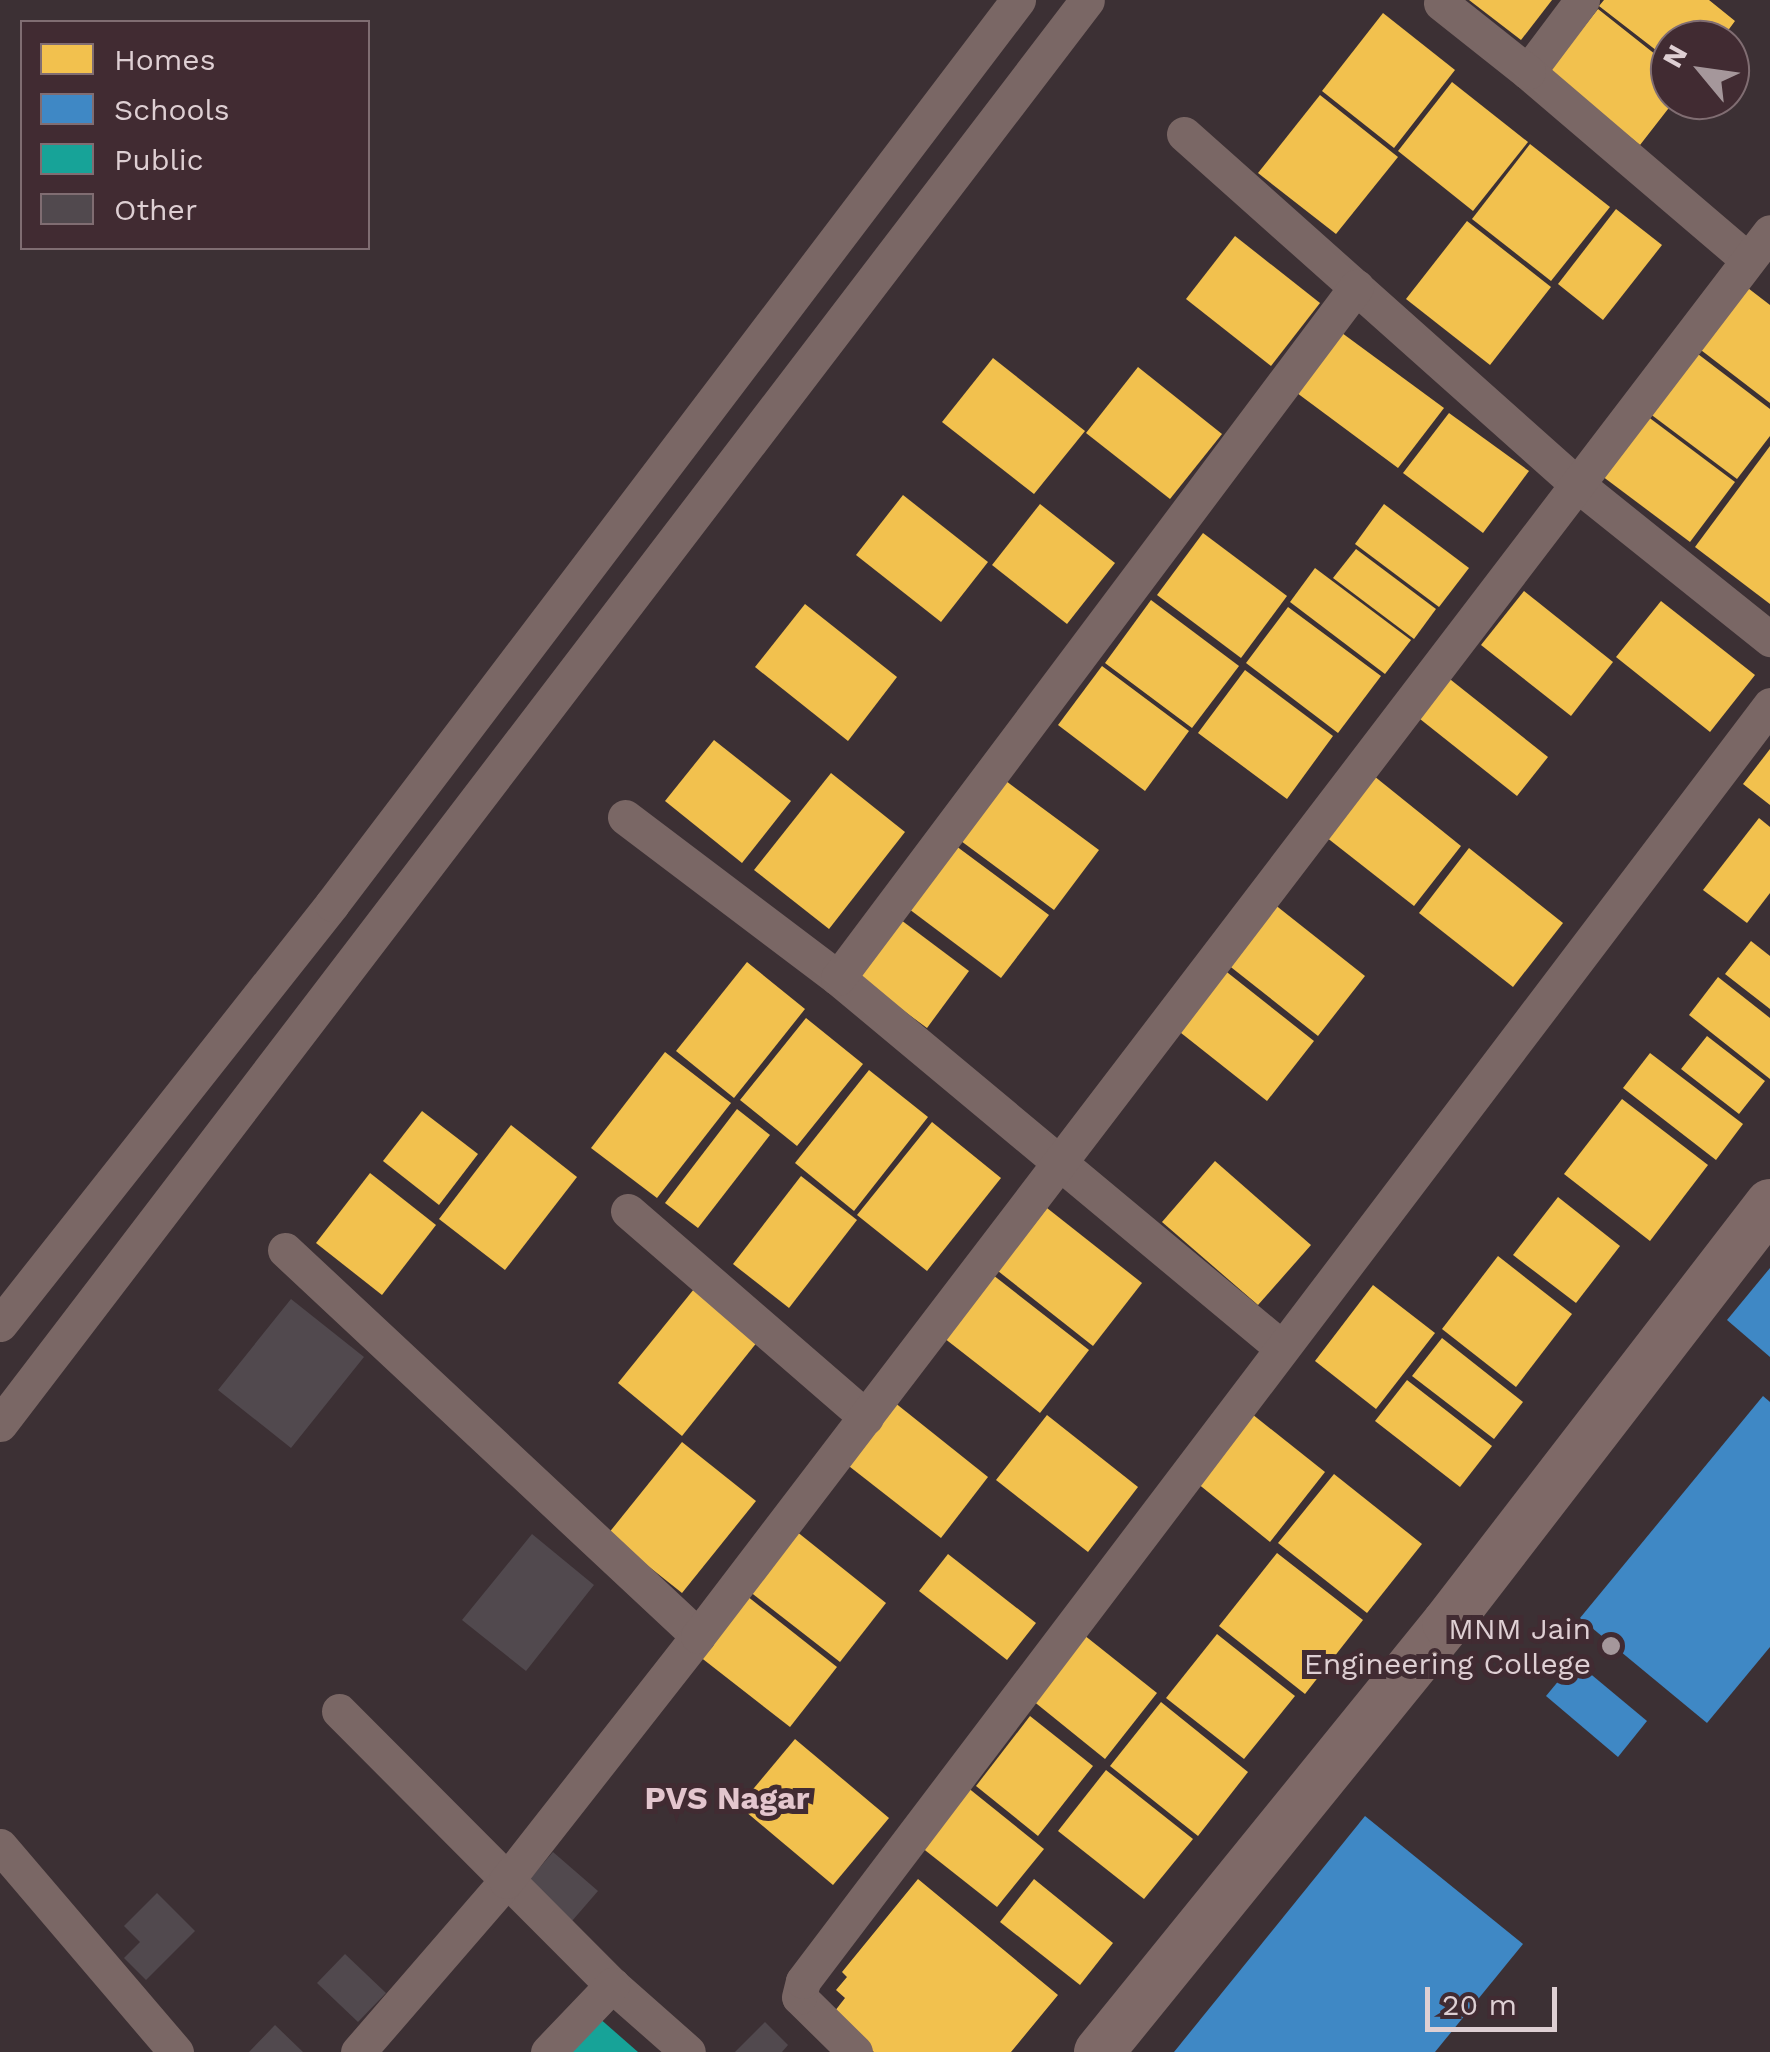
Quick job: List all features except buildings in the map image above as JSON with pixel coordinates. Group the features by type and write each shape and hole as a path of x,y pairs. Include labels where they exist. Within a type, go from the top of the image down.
{"street":[{"path":"0,1324 332,904 1018,0"},
{"path":"0,1424 1088,0"},
{"path":"1528,72 1582,0"},
{"path":"1441,3 1748,260"},
{"path":"1184,134 1579,486 1770,640"},
{"path":"358,2052 506,1881 698,1636 1770,232"},
{"path":"838,978 1356,287"},
{"path":"854,2052 799,1998 803,1981 1770,705"},
{"path":"625,817 838,978 1057,1166 1282,1348"},
{"path":"1099,2052 1447,1623 1770,1204"},
{"path":"628,1211 866,1417"},
{"path":"286,1250 698,1636"},
{"path":"339,1711 612,1986 688,2052"},
{"path":"0,1846 176,2052"},
{"path":"548,2052 612,1986"}],"place":[{"name":"MNM Jain Engineering College","path":"1611,1646"}],"district":[{"name":"PVS Nagar","path":"727,1798"}]}
